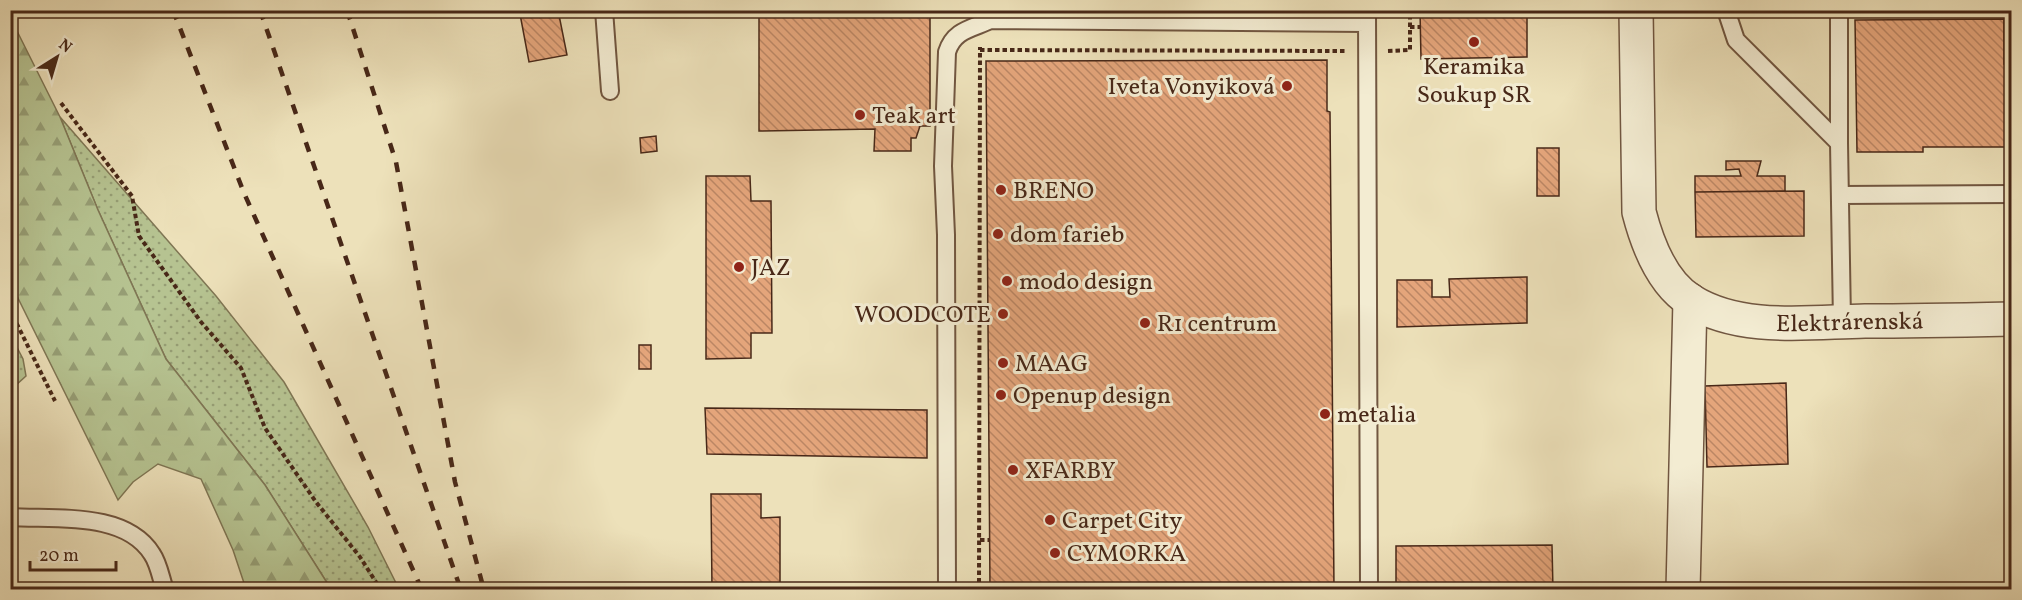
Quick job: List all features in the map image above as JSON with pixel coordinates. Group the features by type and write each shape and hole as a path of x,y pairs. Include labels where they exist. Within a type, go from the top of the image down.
{"street":[{"name":"Elektrárenská","path":"1636,10 1639,212 1645,235 1656,259 1670,280 1690,300 1726,316 1748,321 2012,320"},
{"path":"1683,590 1690,300"}],"lane":[{"path":"604,10 610,91"},
{"path":"1726,10 1736,40 1839,143"},
{"path":"1839,10 1842,321"},
{"path":"947,590 946,235 943,166 947,52 950,41 962,30 990,20 1367,17 1369,590"},
{"path":"1841,195 2012,194"},
{"path":"10,517 112,523 131,532 153,555 165,590"}],"path":[{"path":"980,50 1410,50 1410,10"},
{"path":"980,25 980,590"},
{"path":"1410,27 1421,27"},
{"path":"61,104 132,196 139,236 201,322 242,368 265,428 316,502 360,557 381,590"},
{"path":"10,310 55,401"},
{"path":"980,540 990,540"}],"green space":[{"path":"11,19 60,117 98,210 166,359 265,485 331,589 246,589 233,550 201,479 158,464 133,482 118,500 11,284"},
{"path":"60,117 216,296 284,382 368,527 399,589 331,589 265,485 166,359 98,210"},
{"path":"10,334 23,359 26,376 15,386 11,386"}],"building":[{"path":"539,10 558,10 567,55 529,62 520,14"},
{"path":"759,10 930,10 930,126 920,126 916,138 911,138 911,151 874,151 875,129 759,131"},
{"name":"Keramika Soukup SR","path":"1420,10 1527,10 1527,57 1421,59"},
{"path":"2004,19 2004,64 2012,64 2012,147 1923,147 1923,152 1857,152 1855,20"},
{"name":"R1 centrum","path":"1327,60 1327,111 1330,112 1334,590 990,590 986,61"},
{"path":"656,136 657,151 641,153 640,138"},
{"path":"1537,148 1559,148 1559,196 1537,196"},
{"path":"1726,161 1761,161 1757,176 1785,176 1785,191 1695,192 1695,176 1741,176 1739,169 1726,170"},
{"name":"JAZ","path":"706,176 750,176 751,201 771,201 772,333 751,333 751,358 706,359"},
{"path":"1804,191 1804,236 1696,237 1695,192"},
{"path":"1527,277 1527,323 1397,327 1397,280 1432,280 1432,297 1450,297 1449,279"},
{"path":"639,345 651,345 651,369 639,369"},
{"path":"1786,383 1788,464 1707,467 1705,386"},
{"path":"705,408 927,410 927,458 707,454"},
{"path":"711,494 761,494 761,518 780,517 780,590 712,590"},
{"path":"1552,545 1553,590 1396,590 1396,546"}],"railway":[{"path":"173,10 244,193 422,590"},
{"path":"260,10 461,590"},
{"path":"347,10 396,162 455,482 484,590"}],"place":[{"name":"Keramika Soukup SR","path":"1474,42"},
{"name":"Iveta Vonyiková","path":"1287,86"},
{"name":"Teak art","path":"860,115"},
{"name":"BRENO","path":"1001,190"},
{"name":"dom farieb","path":"998,234"},
{"name":"JAZ","path":"739,267"},
{"name":"modo design","path":"1007,281"},
{"name":"WOODCOTE","path":"1003,314"},
{"name":"R1 centrum","path":"1145,323"},
{"name":"MAAG","path":"1003,363"},
{"name":"Openup design","path":"1001,395"},
{"name":"metalia","path":"1325,414"},
{"name":"XFARBY","path":"1013,470"},
{"name":"Carpet City","path":"1050,520"},
{"name":"CYMORKA","path":"1055,553"}]}
